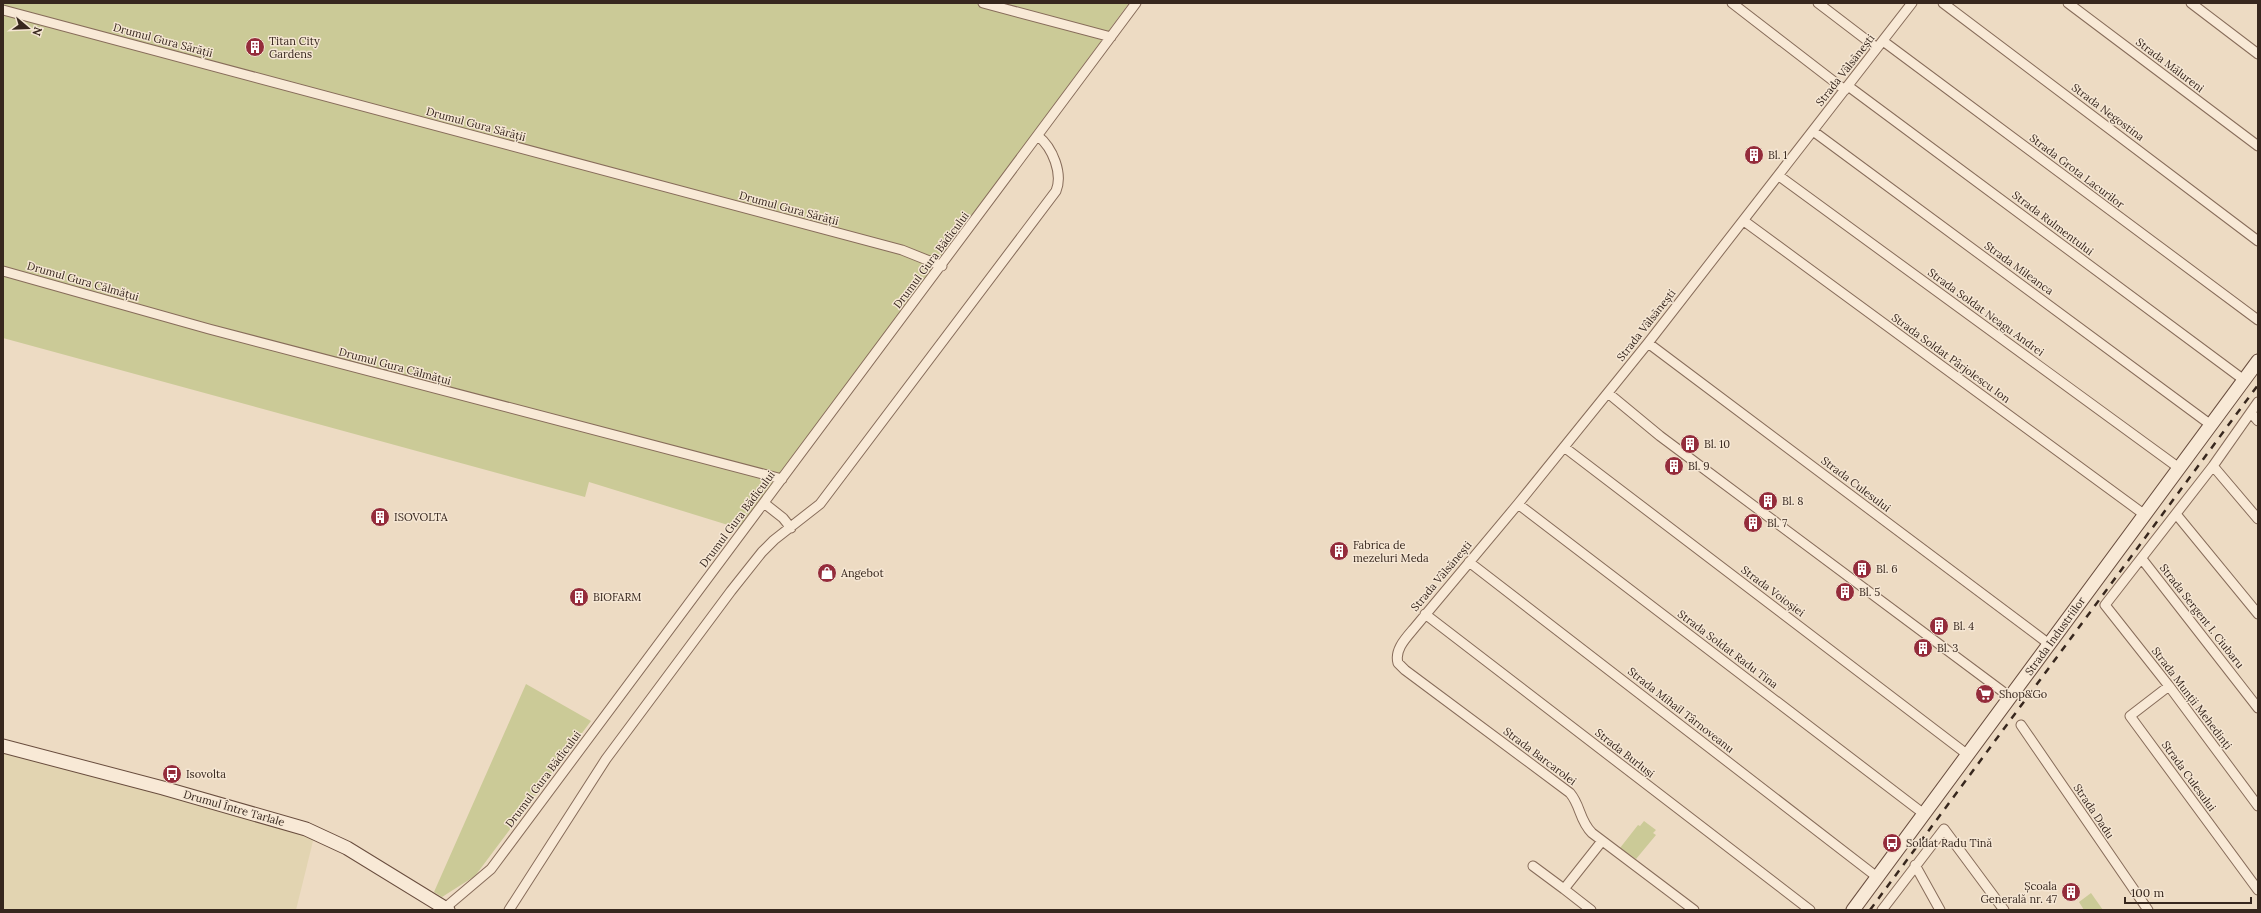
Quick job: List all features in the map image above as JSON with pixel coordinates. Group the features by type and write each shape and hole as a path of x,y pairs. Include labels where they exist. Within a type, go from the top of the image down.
{"main road":[{"name":"Strada Industriilor","path":"1853,910 2258,361"},
{"name":"Drumul Între Tarlale","path":"3,746 215,802 306,829 347,848 447,909"}],"street":[{"path":"983,3 1111,37"},
{"name":"Drumul Gura Bădicului","path":"447,909 491,869 942,266 1136,3"},
{"name":"Strada Rulmentului","path":"1732,3 2244,380"},
{"name":"Strada Grota Lacurilor","path":"1818,3 1880,45 2258,320"},
{"name":"Strada Vâlsănești","path":"1397,660 1400,648 1426,614 1518,504 1648,343 1847,88 1911,3"},
{"name":"Strada Negostina","path":"1943,3 2258,241"},
{"name":"Strada Mălureni","path":"2068,3 2258,146"},
{"path":"2191,3 2258,54"},
{"name":"Drumul Gura Sărății","path":"3,10 895,248 942,266"},
{"name":"Strada Mileanca","path":"1813,131 2211,425"},
{"path":"509,910 601,766 659,687 762,552 820,504 1056,191 1060,181 1058,169 1044,141 1038,136"},
{"name":"Strada Soldat Neagu Andrei","path":"1778,176 2180,468"},
{"name":"Strada Soldat Pârjolescu Ion","path":"1744,221 2145,515"},
{"name":"Drumul Gura Călmățui","path":"3,271 247,339 782,478"},
{"name":"Strada Culesului","path":"1648,343 2049,644"},
{"path":"1608,393 1660,436 2010,697"},
{"path":"2142,559 2213,466 2258,402"},
{"path":"2251,413 2258,421"},
{"name":"Strada Voioșiei","path":"1564,447 1968,755"},
{"path":"2213,466 2258,519"},
{"path":"764,503 782,518 791,528"},
{"name":"Strada Soldat Radu Tina","path":"1518,504 1924,814"},
{"path":"2176,514 2258,614"},
{"name":"Strada Munții Mehedinți","path":"2142,559 2105,605 2169,686 2258,806"},
{"name":"Strada Sergent I. Ciubaru","path":"2142,559 2258,708"},
{"name":"Strada Mihail Târnoveanu","path":"1469,562 1877,877"},
{"name":"Strada Burluși","path":"1426,614 1810,910"},
{"name":"Strada Barcarolei","path":"1397,660 1405,670 1570,793 1577,804 1584,823 1602,841 1694,910"},
{"name":"Strada Culesului","path":"2169,686 2130,716 2258,890"},
{"name":"Strada Dadu","path":"2021,725 2148,910"},
{"path":"1882,910 1944,829 2004,910"},
{"path":"1564,890 1602,841"},
{"path":"1916,865 1940,910"},
{"path":"1533,866 1591,910"}],"shaded area":[{"path":"3,3 1129,3 741,529 589,482 585,497 3,338"},
{"path":"526,684 591,721 475,876 442,897 434,892"},
{"path":"3,752 256,819 314,837 296,910 3,910"},
{"path":"1644,821 1656,830 1653,833 1656,835 1636,859 1620,848 1638,825 1640,826"},
{"path":"2091,893 2103,910 2084,910 2079,902"}],"railway":[{"path":"1870,910 2258,385"}],"place":[{"name":"Titan City Gardens","path":"255,47"},
{"name":"Bl. 1","path":"1754,155"},
{"name":"Bl. 10","path":"1690,444"},
{"name":"Bl. 9","path":"1674,466"},
{"name":"Bl. 8","path":"1768,501"},
{"name":"ISOVOLTA","path":"380,517"},
{"name":"Bl. 7","path":"1753,523"},
{"name":"Fabrica de mezeluri Meda","path":"1339,551"},
{"name":"Bl. 6","path":"1862,569"},
{"name":"Angebot","path":"827,573"},
{"name":"Bl. 5","path":"1845,592"},
{"name":"BIOFARM","path":"579,597"},
{"name":"Bl. 4","path":"1939,626"},
{"name":"Bl. 3","path":"1923,648"},
{"name":"Shop&Go","path":"1985,694"},
{"name":"Isovolta","path":"172,774"},
{"name":"Soldat Radu Tină","path":"1892,843"},
{"name":"Școala Generală nr. 47","path":"2071,892"}]}
